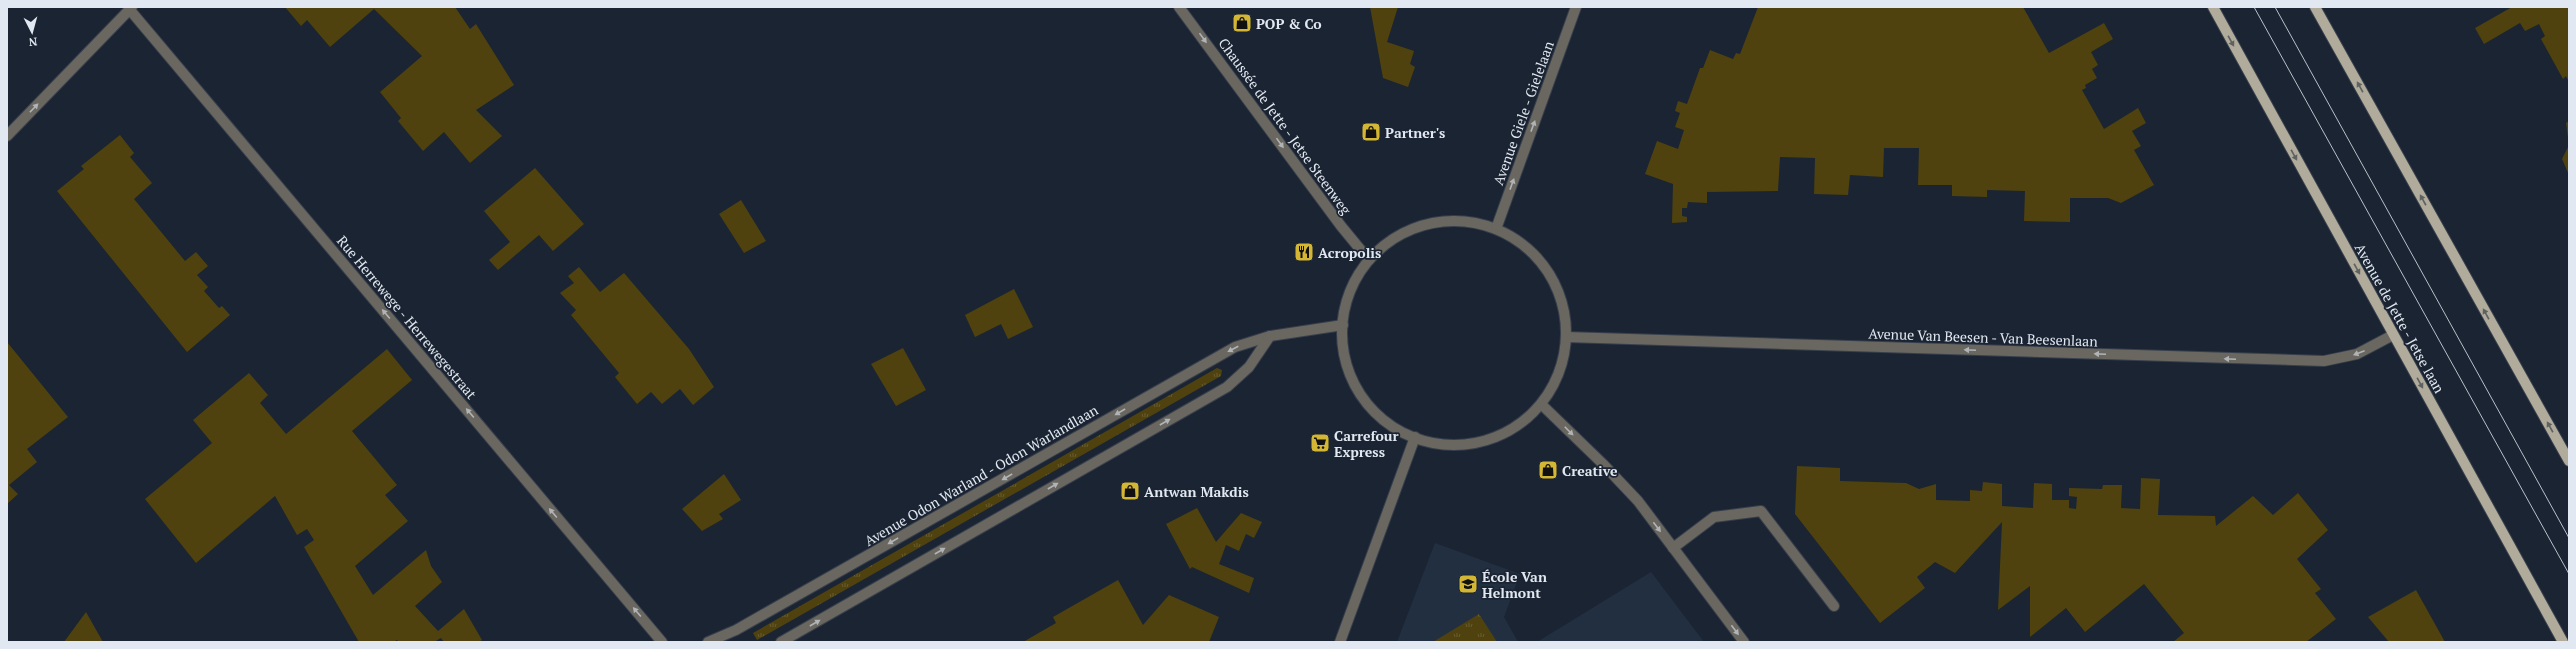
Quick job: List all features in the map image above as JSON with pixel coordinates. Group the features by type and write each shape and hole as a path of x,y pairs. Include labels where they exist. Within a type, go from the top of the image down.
{"main road":[{"name":"Avenue de Jette - Jetse laan","path":"2213,7 2563,642"},
{"path":"2315,7 2569,461"}],"street":[{"name":"Chaussée de Jette - Jetse Steenweg","path":"1180,7 1336,219 1369,260"},
{"name":"Avenue Giele - Gielelaan","path":"1496,229 1576,7"},
{"path":"7,136 131,9"},
{"name":"Rue Herrewege - Herrewegestraat","path":"131,9 662,642"},
{"path":"1459,221 1496,229 1527,248 1551,277 1565,314 1566,337 1560,370 1541,404 1526,419 1508,431 1488,439 1464,444 1438,443 1414,437 1384,419 1360,393 1346,360 1342,325 1350,291 1369,260 1384,245 1402,234 1422,226 1459,221"},
{"name":"Avenue Odon Warland - Odon Warlandlaan","path":"708,642 736,630 1236,347 1270,336 1342,325"},
{"name":"Avenue Van Beesen - Van Beesenlaan","path":"1566,337 2324,361 2357,354 2393,335"},
{"path":"781,642 1226,387 1249,367 1270,336"},
{"path":"1541,404 1638,501 1744,642"},
{"path":"1340,642 1414,437"},
{"path":"1673,548 1714,517 1761,511 1834,606"}],"shaded area":[{"name":"École Van Helmont","path":"1435,543 1520,574 1504,617 1518,642 1397,642"},
{"name":"École Van Helmont","path":"1651,572 1704,642 1537,642 1599,604"}],"green space":[{"path":"285,7 455,7 470,29 476,24 514,85 476,110 502,136 470,163 444,132 423,151 398,121 401,118 380,92 422,56 374,9 330,47 307,20 301,26"},
{"path":"1370,7 1398,7 1387,42 1414,51 1410,64 1415,67 1408,87 1383,78"},
{"path":"1758,7 2023,7 2049,53 2104,23 2113,39 2091,52 2098,65 2092,69 2097,78 2085,85 2086,88 2082,90 2104,129 2138,108 2146,123 2132,131 2141,146 2134,150 2154,185 2121,203 2108,198 2070,198 2070,222 2024,221 2025,191 1987,190 1987,197 1952,196 1952,185 1918,185 1919,148 1884,148 1883,177 1850,175 1848,195 1814,194 1815,158 1780,157 1778,191 1707,192 1707,203 1688,202 1687,208 1682,208 1682,216 1687,217 1687,222 1672,223 1673,184 1645,174 1657,141 1678,149 1684,130 1675,127 1680,113 1675,111 1678,101 1687,104 1700,68 1703,68 1710,50 1733,59 1736,53 1740,54"},
{"path":"2512,7 2569,7 2569,82 2566,76 2563,79 2541,39 2545,36 2539,24 2525,31 2520,23 2484,44 2475,28"},
{"path":"2569,121 2569,145 2566,123"},
{"path":"120,135 134,153 130,157 152,183 134,199 185,261 196,252 208,266 197,275 208,287 204,291 219,308 222,306 230,315 187,352 57,191 84,169 81,166"},
{"path":"2569,145 2569,175 2562,159"},
{"path":"535,168 584,224 553,251 539,235 498,270 489,260 510,242 484,211"},
{"path":"741,200 766,241 744,253 719,214"},
{"path":"579,267 600,292 624,273 689,349 714,387 693,405 680,389 662,404 651,392 637,404 615,377 619,373 571,315 576,310 560,293 574,283 568,276"},
{"path":"1014,289 1033,327 1008,339 1001,324 975,337 965,315"},
{"path":"7,342 68,417 27,449 37,462 9,485 18,494 7,504"},
{"path":"903,348 926,390 896,406 871,364"},
{"path":"387,349 412,380 352,431 397,485 385,495 408,521 355,566 373,595 426,550 431,566 442,582 415,606 438,631 464,609 482,640 478,642 444,642 441,638 434,642 399,642 397,640 393,642 359,642 304,547 314,540 307,529 297,535 275,496 196,563 145,499 212,443 193,420 249,373 268,395 260,403 286,434"},
{"path":"1217,368 1222,370 1221,376 757,640 753,633"},
{"path":"1797,466 1840,468 1840,481 1906,483 1919,489 1936,484 1936,500 1970,501 1970,490 1982,491 1983,482 2002,484 2002,506 2033,508 2034,483 2052,484 2052,500 2069,500 2069,508 2076,509 2077,497 2069,496 2069,488 2102,489 2103,485 2122,485 2121,508 2140,509 2141,478 2160,479 2158,515 2215,516 2216,526 2253,496 2273,515 2298,493 2328,530 2297,559 2321,589 2315,593 2336,619 2306,642 2173,642 2184,633 2144,584 2085,632 2066,608 2030,637 2030,586 1998,610 2002,522 1955,573 1935,562 1917,577 1925,588 1880,623 1795,514"},
{"path":"724,474 741,500 719,514 723,519 702,531 682,509"},
{"path":"1197,508 1216,542 1241,513 1262,522 1254,538 1246,534 1239,551 1226,545 1219,564 1254,578 1249,593 1192,567 1190,569 1166,524"},
{"path":"1118,580 1143,625 1169,595 1219,617 1209,642 1023,642 1056,623 1053,617"},
{"path":"2416,590 2445,642 2389,642 2368,617"},
{"path":"86,612 103,642 64,642"},
{"path":"1479,614 1497,642 1433,642"}],"tram line":[{"path":"2254,7 2569,574"},
{"path":"2275,7 2569,538"}],"place":[{"name":"POP & Co","path":"1242,23"},
{"name":"Partner's","path":"1371,132"},
{"name":"Acropolis","path":"1304,252"},
{"name":"Carrefour Express","path":"1320,443"},
{"name":"Creative","path":"1548,470"},
{"name":"Antwan Makdis","path":"1130,491"},
{"name":"École Van Helmont","path":"1468,584"}]}
